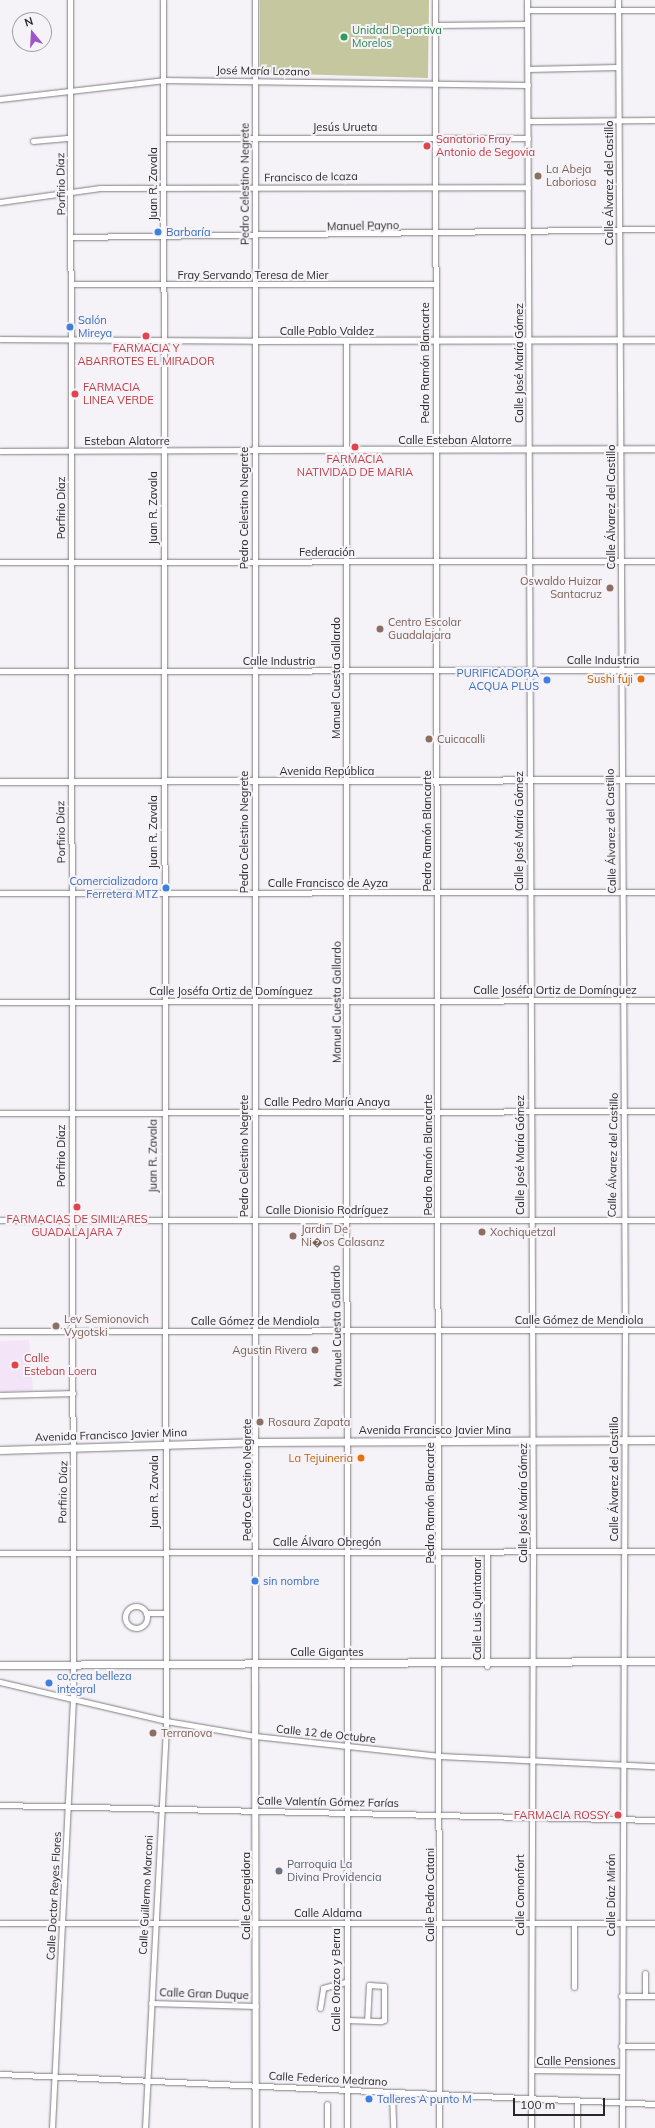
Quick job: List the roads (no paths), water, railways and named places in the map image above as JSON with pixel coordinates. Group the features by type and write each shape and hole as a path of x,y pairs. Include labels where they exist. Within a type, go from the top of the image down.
{"main road":[{"name":"Avenida Francisco Javier Mina","path":"0,1450 256,1442 655,1440"},
{"name":"Calle Gigantes","path":"1,1666 164,1663 487,1664 655,1661"}],"street":[{"name":"Porfirio Díaz","path":"70,0 70,781 72,1113 71,1220 74,1447 72,1551 73,1664"},
{"name":"Juan R. Zavala","path":"163,0 164,1663"},
{"name":"Pedro Celestino Negrete","path":"255,0 255,893 253,1000 255,1112 254,1220 257,1331 255,1664"},
{"name":"Pedro Ramón Blancarte","path":"435,0 440,1663"},
{"name":"Calle José María Gómez","path":"527,0 529,341 530,1330 533,1441 532,1662"},
{"name":"Calle Álvarez del Castillo","path":"618,0 618,230 621,450 620,780 624,1111 622,1220 625,1330 624,1552 621,1662"},
{"path":"527,10 655,10"},
{"path":"435,25 527,24"},
{"path":"528,69 618,67"},
{"name":"José María Lozano","path":"0,99 162,80 256,80 528,85"},
{"path":"528,121 655,120"},
{"path":"33,141 70,138"},
{"name":"Jesús Urueta","path":"163,138 528,138"},
{"name":"Francisco de Icaza","path":"0,202 71,191 162,188 435,185 528,187"},
{"name":"Manuel Payno","path":"71,237 255,237 528,233 655,229"},
{"name":"Fray Servando Teresa de Mier","path":"71,284 435,284"},
{"name":"Calle Pablo Valdez","path":"0,339 163,342 655,340"},
{"name":"Manuel Cuesta Gallardo","path":"346,341 346,1330 348,1441 348,1663"},
{"name":"Calle Esteban Alatorre","path":"254,450 655,449"},
{"name":"Esteban Alatorre","path":"0,451 254,450"},
{"name":"Federación","path":"0,562 655,561"},
{"name":"Calle Industria","path":"0,671 655,670"},
{"name":"Avenida República","path":"0,782 655,780"},
{"name":"Calle Francisco de Ayza","path":"0,893 347,893 437,895 622,891 655,892"},
{"name":"Calle Joséfa Ortiz de Domínguez","path":"0,1002 253,1000 655,1000"},
{"name":"Calle Pedro María Anaya","path":"0,1113 655,1111"},
{"name":"Calle Dionisio Rodríguez","path":"0,1220 655,1220"},
{"name":"Calle Gómez de Mendiola","path":"0,1331 655,1330"},
{"path":"0,1395 73,1393"},
{"name":"Calle Álvaro Obregón","path":"0,1553 72,1551 655,1552"},
{"name":"Calle Luis Quintanar","path":"487,1552 487,1664"},
{"path":"143,1608 146,1614 146,1625 127,1625 126,1609 143,1608"},
{"path":"146,1614 164,1613"},
{"name":"Calle Comonfort","path":"531,2128 530,1761 532,1662"},
{"name":"Calle Díaz Mirón","path":"621,1662 622,2128"},
{"name":"Calle Guillermo Marconi","path":"145,2128 160,1808 166,1721 164,1663"},
{"name":"Calle Orozco y Berra","path":"346,2128 346,1813 348,1663"},
{"name":"Calle Pedro Catani","path":"439,2128 440,1663"},
{"name":"Calle Doctor Reyes Flores","path":"52,2128 63,1923 73,1700 73,1664"},
{"name":"Calle Corregidora","path":"255,1664 256,2128"},
{"name":"Calle 12 de Octubre","path":"0,1682 166,1721 255,1736 440,1756 655,1766"},
{"name":"Calle Valentín Gómez Farías","path":"0,1805 655,1820"},
{"name":"Calle Aldama","path":"0,1923 655,1923"},
{"path":"574,1923 574,1987"},
{"path":"645,1973 645,1996"},
{"path":"320,2008 323,1988 346,1982"},
{"path":"346,2020 367,2020 384,2020 384,1986 369,1985 367,2020"},
{"path":"621,1996 655,1996"},
{"name":"Calle Gran Duque","path":"151,2003 256,2006"},
{"name":"Calle Pensiones","path":"621,2046 655,2046"},
{"name":"Calle Pensiones","path":"530,2070 622,2071"},
{"name":"Calle Federico Medrano","path":"0,2074 655,2104"},
{"path":"392,2092 393,2128"},
{"path":"577,2100 577,2128"},
{"path":"327,2104 327,2128"}],"place":[{"name":"Unidad Deportiva Morelos","path":"344,37"},
{"name":"Sanatorio Fray Antonio de Segovia","path":"427,146"},
{"name":"La Abeja Laboriosa","path":"538,176"},
{"name":"Barbaría","path":"158,232"},
{"name":"Salón Mireya","path":"70,327"},
{"name":"FARMACIA Y ABARROTES EL MIRADOR","path":"146,336"},
{"name":"FARMACIA LINEA VERDE","path":"75,394"},
{"name":"FARMACIA NATIVIDAD DE MARIA","path":"355,447"},
{"name":"Oswaldo Huizar Santacruz","path":"610,588"},
{"name":"Centro Escolar Guadalajara","path":"380,629"},
{"name":"Sushi fuji","path":"641,679"},
{"name":"PURIFICADORA ACQUA PLUS","path":"547,680"},
{"name":"Cuicacalli","path":"429,739"},
{"name":"Comercializadora Ferretera MTZ","path":"166,888"},
{"name":"FARMACIAS DE SIMILARES GUADALAJARA 7","path":"77,1207"},
{"name":"Xochiquetzal","path":"482,1232"},
{"name":"Jardin De Ni�os Calasanz","path":"293,1236"},
{"name":"Lev Semionovich Vygotski","path":"56,1326"},
{"name":"Agustin Rivera","path":"315,1350"},
{"name":"Calle Esteban Loera","path":"15,1365"},
{"name":"Rosaura Zapata","path":"260,1422"},
{"name":"La Tejuineria","path":"361,1458"},
{"name":"sin nombre","path":"255,1581"},
{"name":"co,crea belleza integral","path":"49,1683"},
{"name":"Terranova","path":"153,1733"},
{"name":"FARMACIA ROSSY","path":"618,1815"},
{"name":"Parroquia La Divina Providencia","path":"279,1871"},
{"name":"Talleres A punto M","path":"369,2099"}]}
